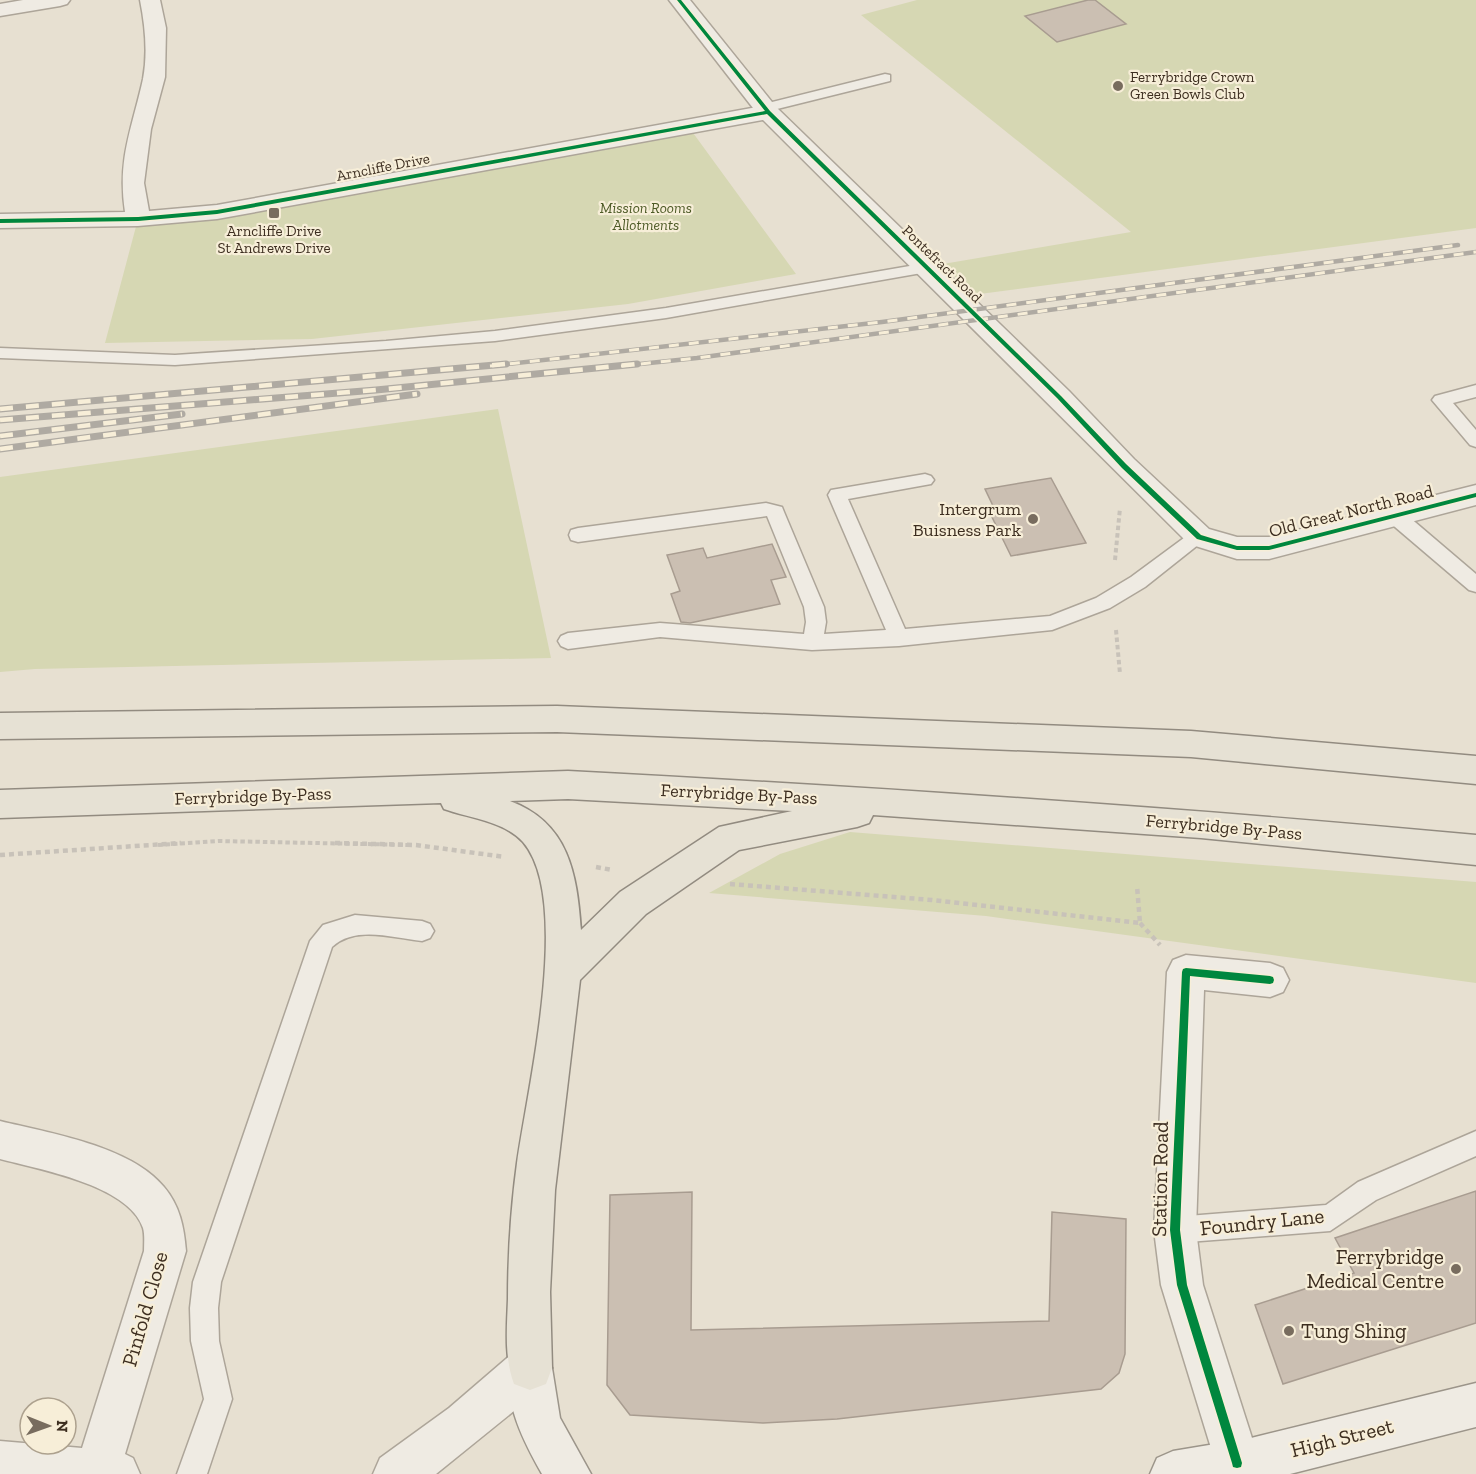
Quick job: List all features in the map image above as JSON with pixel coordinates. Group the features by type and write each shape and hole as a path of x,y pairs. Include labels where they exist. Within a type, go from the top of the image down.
{"main road":[{"path":"0,726 557,718 1191,744 1476,770"},
{"name":"Ferrybridge By-Pass","path":"0,804 568,785 909,803 1201,824 1476,850"},
{"path":"425,791 502,812 535,832 551,860 562,892 564,971 537,1165 528,1308 530,1368"},
{"path":"564,971 633,903 731,837 909,803"}],"street":[{"path":"0,10 60,0"},
{"path":"138,219 132,183 140,129 153,77 156,28 150,0"},
{"name":"Pontefract Road","path":"682,1 766,110 1059,397 1124,466 1199,537"},
{"name":"Arncliffe Drive","path":"0,221 138,219 217,212 766,110"},
{"name":"Old Great North Road","path":"1199,537 1237,548 1269,548 1476,495"},
{"name":"Station Road","path":"1247,1466 1182,1285 1175,1230 1186,972 1270,980"},
{"name":"Pinfold Close","path":"0,1140 114,1172 145,1196 162,1220 165,1251 107,1473"},
{"path":"530,1368 539,1425 567,1474"},
{"path":"396,1474 438,1446 486,1409 530,1368"},
{"name":"High Street","path":"1173,1474 1247,1466 1476,1405"},
{"path":"0,1464 107,1473"}],"lane":[{"path":"766,110 885,78"},
{"path":"0,353 175,360 386,346 495,336 666,313 927,268"},
{"path":"1476,391 1441,400 1476,441"},
{"path":"899,638 837,495 925,480"},
{"path":"578,535 766,509 775,512 814,607 816,622 812,642"},
{"path":"1395,516 1476,585"},
{"path":"568,641 656,630 730,633 781,641 812,642 899,638 1032,627 1069,618 1138,582 1199,537"},
{"path":"192,1474 218,1399 205,1341 204,1308 207,1282 322,942 329,932 345,925 422,931"},
{"name":"Foundry Lane","path":"1175,1230 1330,1218 1367,1191 1476,1143"}],"path":[{"path":"0,855 218,841 416,845 494,856 551,860 668,879 932,900 1140,923 1137,885"}],"green space":[{"path":"917,0 1476,0 1476,228 972,295 943,264 1131,232 861,15"},
{"name":"Mission Rooms Allotments","path":"688,126 796,274 628,304 312,339 105,343 138,219"},
{"path":"498,409 551,658 35,669 0,672 0,477"},
{"path":"850,832 1476,882 1476,983 986,916 709,893 780,854"}],"building":[{"path":"1095,0 1126,24 1057,42 1025,16"},
{"name":"Intergrum Buisness Park","path":"1051,478 1086,543 1011,556 989,511 995,510 985,489"},
{"path":"772,544 786,577 771,580 780,604 690,623 681,622 671,594 680,591 667,555 703,548 707,558"},
{"path":"1476,1191 1476,1323 1283,1384 1255,1305 1354,1273 1335,1238"},
{"path":"692,1192 691,1330 1049,1321 1052,1212 1126,1219 1125,1354 1119,1373 1101,1389 837,1419 763,1423 630,1415 607,1385 610,1195"}],"railway":[{"path":"490,366 882,322 1458,245"},
{"path":"621,366 697,358 1476,252"},
{"path":"0,409 506,364"},
{"path":"0,420 376,390 637,364"},
{"path":"0,449 417,394"},
{"path":"0,436 182,414"}],"cycle path":[{"path":"679,0 768,112 1059,397 1124,466 1199,537 1237,548 1269,548 1476,495"},
{"path":"0,221 138,219 217,212 768,112"},
{"path":"1237,1463 1182,1285 1175,1230 1186,972 1270,980"}],"place":[{"name":"Ferrybridge Crown Green Bowls Club","path":"1118,86"},
{"name":"Arncliffe Drive St Andrews Drive","path":"274,213"},
{"name":"Intergrum Buisness Park","path":"1033,519"},
{"name":"Ferrybridge Medical Centre","path":"1456,1269"},
{"name":"Tung Shing","path":"1289,1331"}]}
